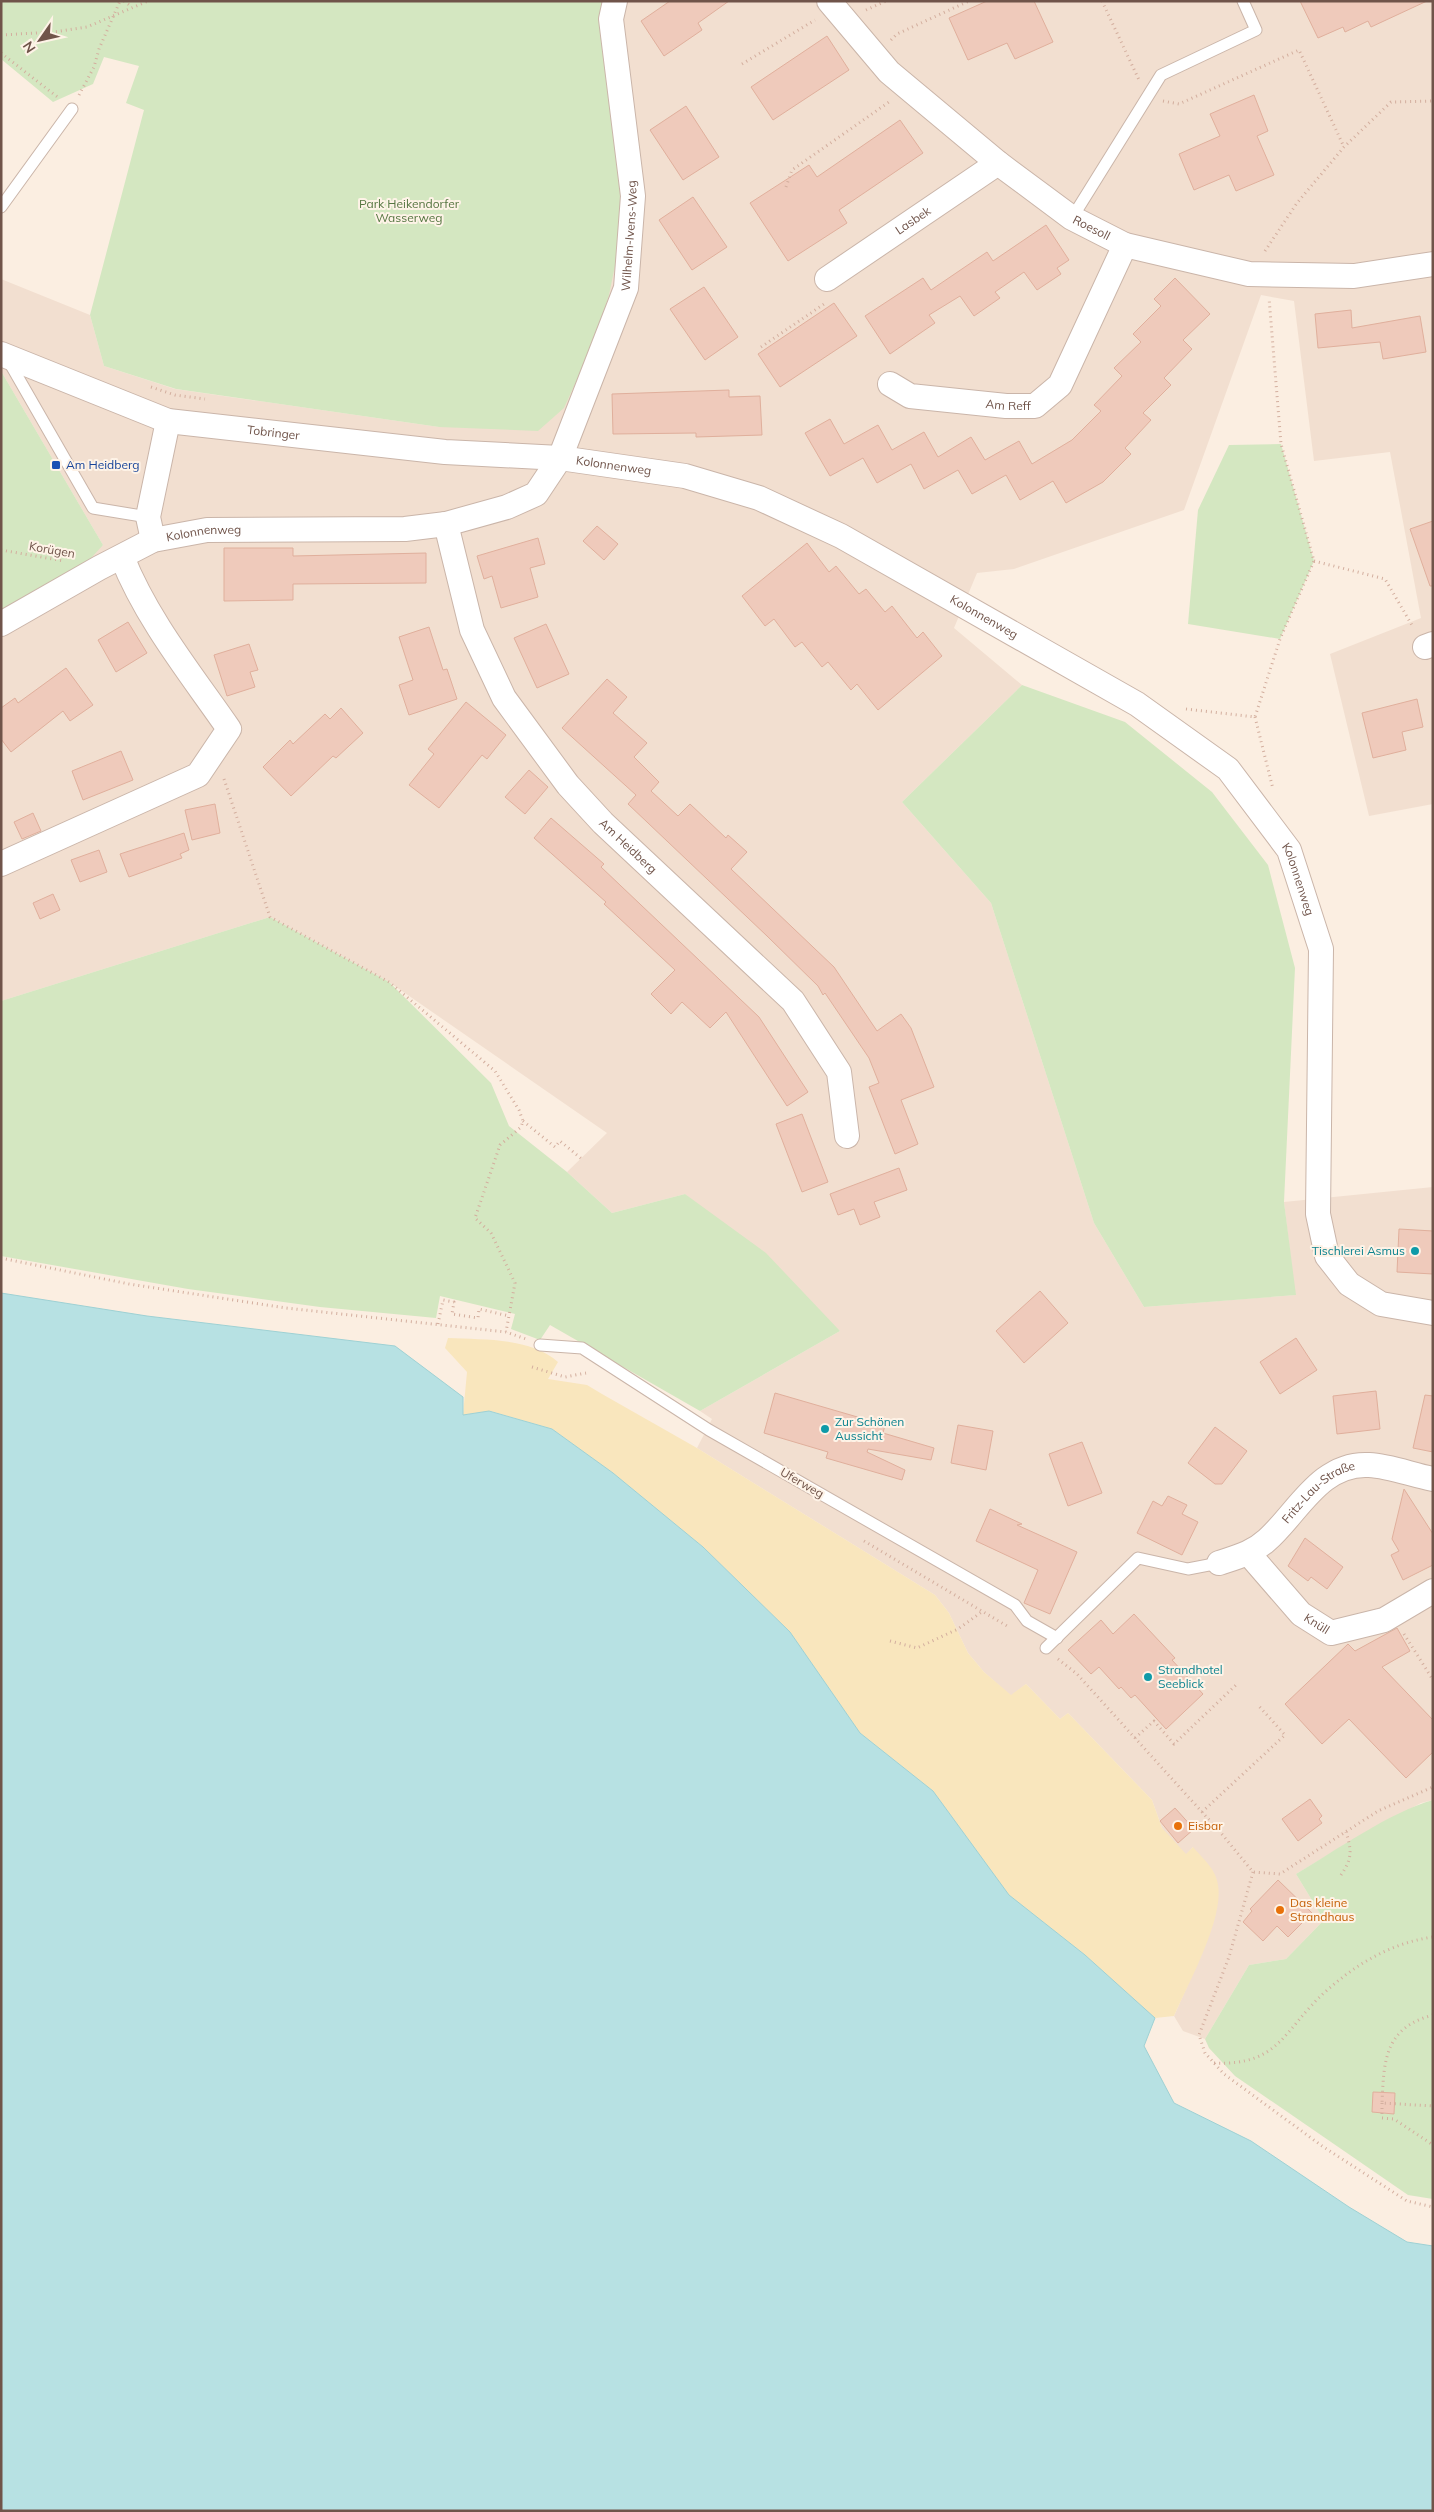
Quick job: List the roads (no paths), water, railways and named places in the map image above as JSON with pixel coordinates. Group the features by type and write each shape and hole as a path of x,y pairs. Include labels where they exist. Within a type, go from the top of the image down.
{"street":[{"name":"Wilhelm-Ivens-Weg","path":"560,458 626,288 633,196 611,19 615,1"},
{"name":"Roesoll","path":"832,5 875,56 908,89 998,163 1072,218 1125,245 1258,275 1354,276 1433,264"},
{"name":"Lasbek","path":"827,279 998,163"},
{"name":"Am Reff","path":"890,384 910,396 1006,406 1035,406 1060,385 1125,245"},
{"name":"Tobringer","path":"4,355 168,421 445,452 560,458"},
{"path":"153,540 148,517 168,421"},
{"name":"Kolonnenweg","path":"1,624 99,568 153,540 207,530 405,529 446,524 507,507 536,494 560,458 685,476 759,498 833,532 1137,704 1228,769 1289,850 1321,949 1318,1214 1327,1256 1349,1284 1381,1304 1433,1313"},
{"name":"Am Heidberg","path":"446,524 472,630 504,698 568,785 603,823 793,1001 839,1072 847,1136"},
{"path":"1,864 198,775 229,729 133,586 122,557"},
{"name":"Fritz-Lau-Straße","path":"1219,1563 1248,1554 1268,1540 1310,1491 1341,1470 1368,1465 1433,1479"},
{"name":"Knüll","path":"1248,1554 1301,1614 1331,1633 1384,1620 1433,1591"}],"lane":[{"path":"1072,218 1161,76 1256,30 1243,1"},
{"path":"1,207 72,109"},
{"path":"4,355 94,508 148,517"},
{"name":"Uferweg","path":"540,1345 582,1348 709,1430 1015,1605 1027,1621 1057,1638"},
{"path":"1046,1648 1138,1558 1188,1570 1219,1563"}],"water":[{"path":"1,1293 147,1316 395,1346 463,1397 463,1415 489,1411 552,1429 613,1473 703,1547 790,1632 860,1733 933,1791 1009,1895 1085,1955 1155,2018 1144,2046 1174,2103 1251,2141 1349,2207 1407,2242 1433,2246 1433,2511 1,2511"}],"place":[{"name":"Am Heidberg","path":"56,465"},
{"name":"Tischlerei Asmus","path":"1415,1251"},
{"name":"Zur Schönen Aussicht","path":"825,1429"},
{"name":"Strandhotel Seeblick","path":"1148,1677"},
{"name":"Eisbar","path":"1178,1826"},
{"name":"Das kleine Strandhaus","path":"1280,1910"}],"park label":[{"name":"Park Heikendorfer Wasserweg","path":"409,211"}]}
